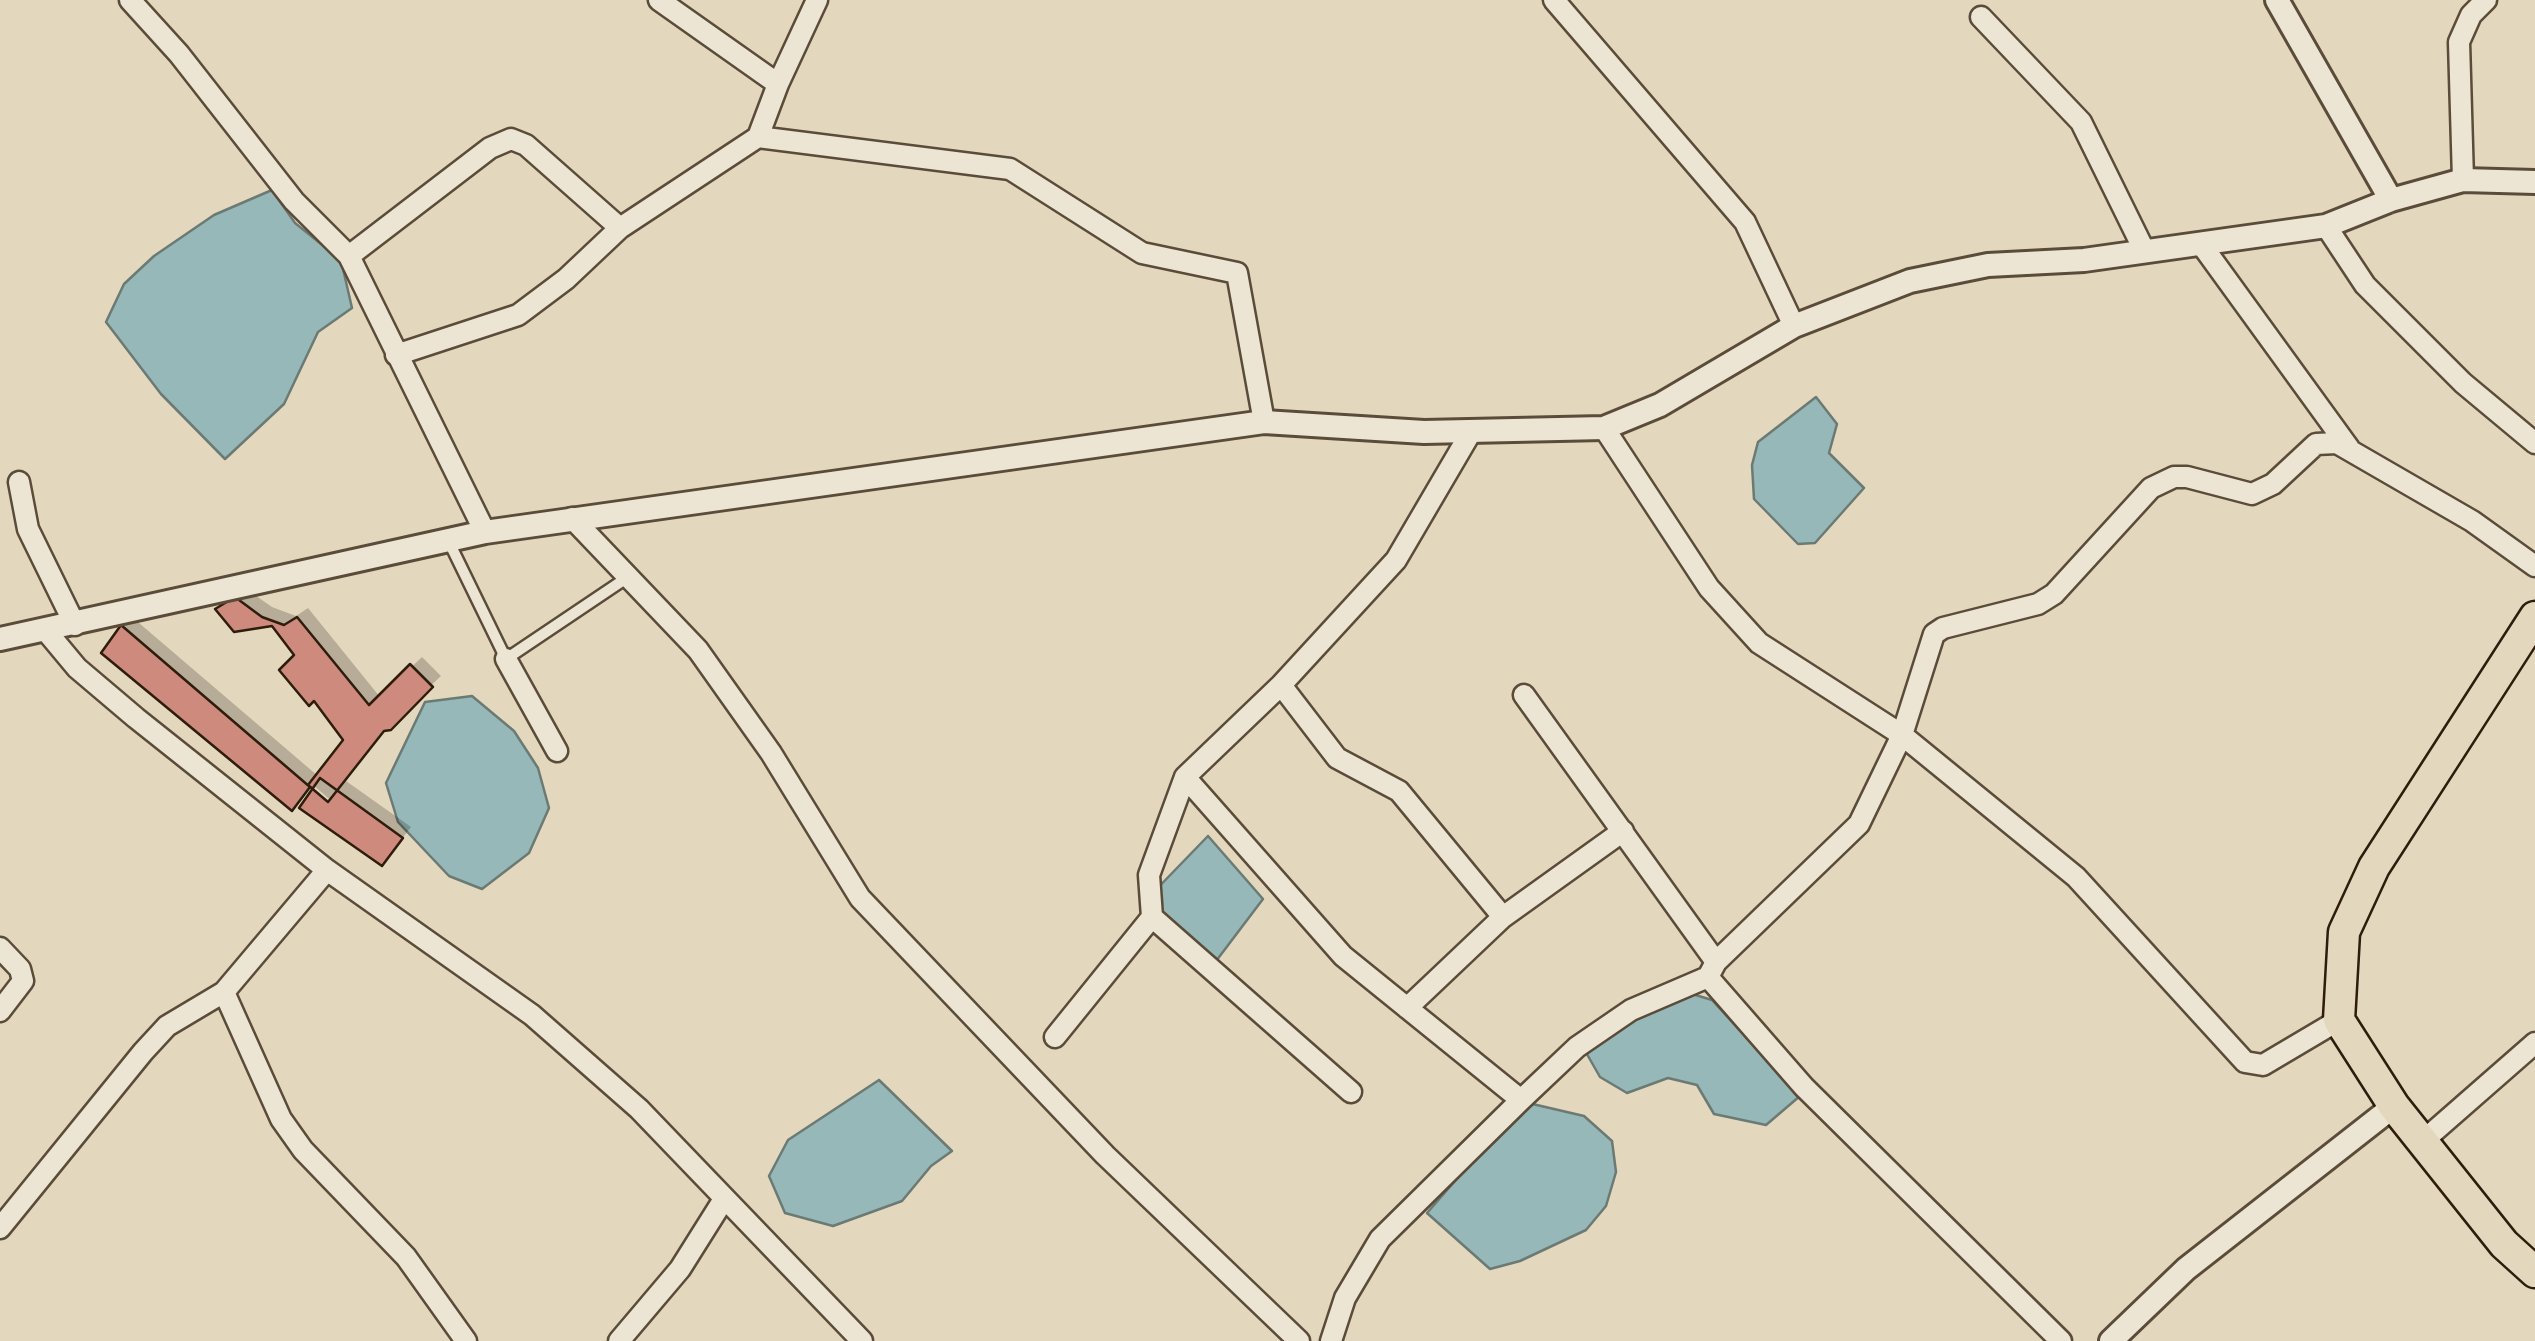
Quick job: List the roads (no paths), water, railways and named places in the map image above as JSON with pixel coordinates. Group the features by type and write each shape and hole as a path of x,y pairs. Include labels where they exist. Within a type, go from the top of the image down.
{"main road":[{"path":"2531,631 2374,867 2344,932 2338,1020 2394,1106 2504,1244 2535,1272"}],"street":[{"path":"130,0 180,54 274,177 348,256 485,532"},
{"path":"659,0 778,84"},
{"path":"396,355 518,314 566,278 620,228 758,137 817,0"},
{"path":"1554,0 1744,222 1794,326"},
{"path":"2277,0 2391,200"},
{"path":"2463,180 2459,42 2471,15 2486,0"},
{"path":"1981,17 2080,122 2145,252"},
{"path":"758,137 1010,169 1142,253 1237,273 1264,422"},
{"path":"348,256 490,148 511,138 526,145 620,228"},
{"path":"0,639 74,626 485,532 1264,422 1471,432 1604,428 1660,405 1794,326 1910,282 1988,264 2084,260 2326,226 2391,200 2463,180 2535,182"},
{"path":"2326,226 2364,285 2413,336 2535,443"},
{"path":"2201,244 2349,448"},
{"path":"1604,428 1709,588 1760,643 1902,735 2076,877 2245,1062 2263,1065 2338,1020"},
{"path":"1055,1036 1152,917 1149,875 1185,777 1281,685 1396,560 1471,432"},
{"path":"1331,1341 1345,1298 1380,1240 1522,1100 1577,1047 1630,1010 1712,969 1859,824 1902,735 1934,634 1942,628 2038,604 2054,594 2151,488 2174,477 2187,477 2252,494 2273,484 2316,444 2328,442 2349,448 2472,521 2535,566"},
{"path":"19,482 28,529 74,626"},
{"path":"572,518 708,664 771,752 860,898 1105,1156 1300,1341"},
{"path":"46,632 100,688 328,870 532,1015 639,1108 862,1341"},
{"path":"506,659 557,751"},
{"path":"1281,685 1338,758 1399,791 1504,918"},
{"path":"1524,695 1624,830 1712,969 1804,1088 2062,1341"},
{"path":"1185,777 1343,956 1522,1100"},
{"path":"1407,1008 1504,918 1624,830"},
{"path":"0,1228 167,1026 224,992 328,870"},
{"path":"1152,917 1351,1092"},
{"path":"0,948 20,968 23,981 0,1011"},
{"path":"224,992 292,1134 406,1257 466,1341"},
{"path":"2423,1140 2535,1043"},
{"path":"2110,1341 2186,1269 2394,1106"},
{"path":"619,1341 670,1282 724,1199"}],"lane":[{"path":"448,539 506,659 628,577"}],"water":[{"path":"272,190 295,223 341,260 352,308 318,332 284,404 225,459 161,394 106,322 124,284 154,256 214,215"},
{"path":"1816,397 1837,424 1829,453 1864,488 1815,543 1798,544 1754,499 1752,465 1758,442"},
{"path":"472,696 514,731 538,768 549,808 529,853 482,889 449,876 398,822 386,783 425,702"},
{"path":"1208,836 1263,899 1207,973 1146,900"},
{"path":"1689,993 1712,1000 1800,1096 1766,1125 1714,1114 1697,1085 1668,1078 1627,1093 1600,1077 1584,1049 1655,1005"},
{"path":"879,1080 952,1151 931,1166 902,1201 833,1226 785,1213 769,1176 788,1140"},
{"path":"1524,1102 1584,1116 1612,1141 1616,1172 1606,1206 1586,1230 1520,1261 1490,1269 1427,1213"}]}
